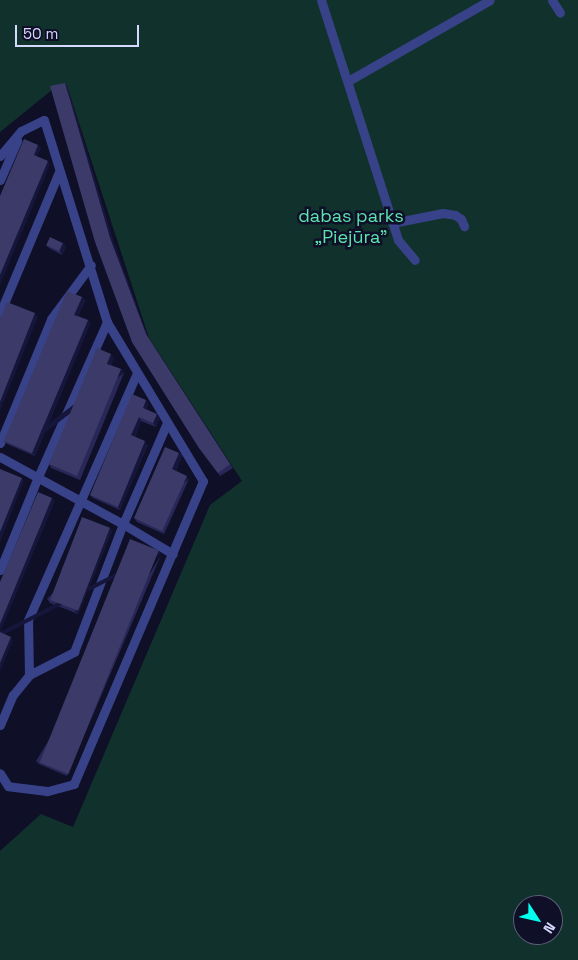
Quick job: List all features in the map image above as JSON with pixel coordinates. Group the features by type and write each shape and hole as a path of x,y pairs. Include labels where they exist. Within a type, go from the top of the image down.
{"lane":[{"path":"321,0 392,223 403,249 415,260"},
{"path":"348,81 490,0"},
{"path":"552,0 560,13"},
{"path":"0,156 21,131 44,120 59,172 91,265 107,322 203,481 74,784 48,791 4,787 0,773"},
{"path":"0,180 21,131"},
{"path":"0,313 59,172"},
{"path":"392,223 443,213 455,215 464,226"},
{"path":"0,443 51,318 91,265"},
{"path":"0,570 38,477 107,322"},
{"path":"30,675 28,620 137,374"},
{"path":"0,725 13,695 30,675 74,652 123,524 168,423"},
{"path":"0,457 123,524 173,554"}],"green space":[{"name":"dabas parks „Piejūra”","path":"0,0 578,0 578,960 0,960 0,851 41,814 73,827 210,505 242,481 149,338 67,86 52,90 0,132"}],"building":[{"path":"65,83 110,238 146,334 230,464 218,473 199,448 132,342 95,242 50,86"},
{"path":"24,139 38,145 34,155 48,161 0,275 0,196"},
{"path":"50,237 63,243 59,251 46,245"},
{"path":"67,291 82,297 74,315 88,320 32,453 4,441"},
{"path":"7,302 35,313 0,402 0,319"},
{"path":"97,348 111,354 107,364 121,369 77,476 49,464"},
{"path":"132,394 146,400 143,408 157,414 153,423 139,417 131,435 145,441 118,507 90,495"},
{"path":"165,447 179,453 172,469 187,476 162,531 134,518"},
{"path":"0,469 22,478 0,532"},
{"path":"38,492 52,498 0,624 0,582"},
{"path":"82,517 110,528 78,611 50,600"},
{"path":"130,539 159,551 68,774 40,762"},
{"path":"0,632 11,637 0,663"}]}
